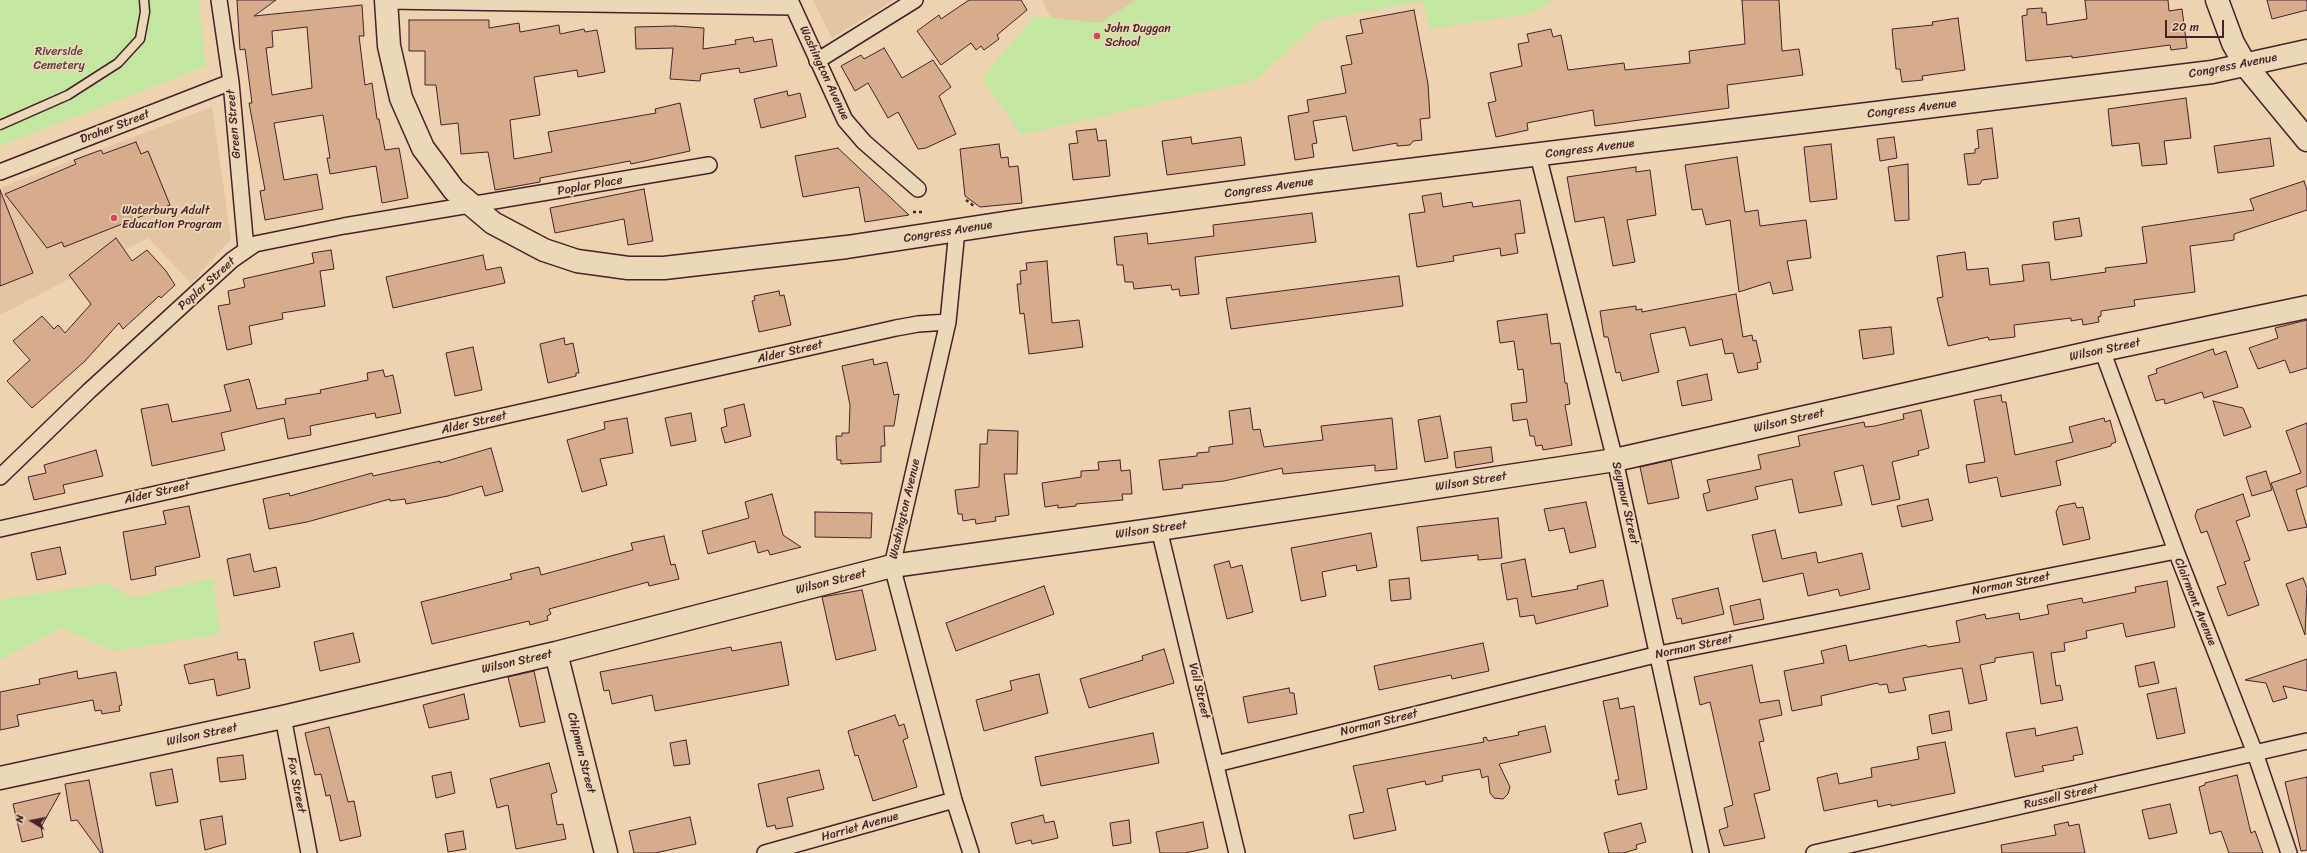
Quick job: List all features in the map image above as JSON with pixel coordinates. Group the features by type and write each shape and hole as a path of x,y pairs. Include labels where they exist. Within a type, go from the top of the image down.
{"street":[{"name":"Green Street","path":"219,0 230,82 246,249"},
{"path":"817,60 915,0"},
{"path":"2217,0 2232,43 2246,66 2307,140"},
{"path":"386,1 791,4"},
{"name":"Congress Avenue","path":"386,1 387,28 392,64 407,115 433,164 454,190 471,206 509,233 544,250 577,261 628,268 664,268 716,263 1311,182 2212,72 2246,66 2307,51"},
{"name":"Washington Avenue","path":"791,4 840,110 853,130 918,189"},
{"name":"Draher Street","path":"0,172 230,82"},
{"name":"Seymour Street","path":"1538,155 1615,460 1659,654 1701,853"},
{"name":"Poplar Place","path":"471,206 709,165"},
{"name":"Poplar Street","path":"0,477 90,391 246,249 269,240 471,206"},
{"name":"Washington Avenue","path":"957,230 948,322 892,566 954,800 971,853"},
{"name":"Wilson Street","path":"0,778 283,717 556,653 892,566 1615,460 2102,350 2307,307"},
{"name":"Alder Street","path":"0,529 896,328 918,324 948,322"},
{"name":"Clairmont Avenue","path":"2102,350 2176,551 2255,753 2289,853"},
{"name":"Vail Street","path":"1159,528 1237,853"},
{"name":"Norman Street","path":"1216,764 1659,654 2176,551"},
{"name":"Chipman Street","path":"556,653 606,853"},
{"name":"Fox Street","path":"283,717 309,853"},
{"name":"Russell Street","path":"1814,853 2307,741"},
{"name":"Harriet Avenue","path":"765,853 954,800"}],"lane":[{"path":"0,125 68,95 118,63 140,39 145,12 144,0"}],"path":[{"path":"966,200 974,206"},
{"path":"913,212 923,212"}],"shaded area":[{"path":"813,0 894,0 832,38"},
{"name":"John Duggan School","path":"1042,0 1193,0 1077,71"},
{"name":"Waterbury Adult Education Program","path":"212,107 231,239 191,283 148,238 0,315 0,188"}],"green space":[{"name":"Riverside Cemetery","path":"0,0 198,0 206,66 0,146"},
{"path":"1136,0 1552,0 1533,13 1430,29 1422,1 1321,20 1255,80 1021,135 982,79 1034,16 1100,23"},
{"path":"213,578 220,634 113,651 62,628 0,660 0,600 108,583 132,598"}],"building":[{"path":"237,0 276,0 254,16 362,5 364,36 359,36 365,85 372,83 377,119 379,119 385,150 399,148 408,198 382,203 376,166 330,174 327,158 330,158 323,115 274,123 284,180 317,174 323,209 265,220 260,191 265,190 249,103 252,103 245,49 240,50","holes":["307,27 312,88 272,95 266,48 273,47 272,31"]},
{"path":"969,0 1021,0 1027,10 997,35 999,39 984,50 981,46 976,50 971,43 941,65 917,31 939,15 941,19"},
{"path":"1742,0 1779,0 1782,51 1799,49 1803,75 1727,85 1729,108 1595,126 1593,110 1527,123 1528,130 1496,137 1488,103 1496,101 1490,73 1522,66 1518,44 1529,42 1527,34 1551,29 1553,37 1561,35 1568,70 1624,63 1625,70 1690,63 1689,51 1745,44"},
{"path":"2085,0 2168,0 2169,11 2182,9 2187,48 2171,50 2170,45 2072,58 2072,56 2026,61 2022,16 2027,15 2027,9 2042,8 2042,13 2046,12 2047,25 2087,19"},
{"path":"2267,0 2307,0 2307,10 2272,19"},
{"path":"1414,10 1428,84 1430,118 1420,119 1422,140 1413,141 1410,145 1397,146 1397,143 1353,151 1346,116 1313,121 1317,143 1312,144 1314,157 1295,160 1288,116 1309,112 1307,100 1346,93 1341,66 1352,64 1346,36 1363,33 1360,20"},
{"path":"1958,18 1965,70 1922,76 1923,80 1902,82 1900,69 1896,69 1892,29 1933,25 1932,22"},
{"path":"409,20 489,20 489,28 519,23 520,32 559,25 560,34 584,29 585,32 597,30 605,72 578,77 577,70 534,77 540,115 510,120 514,159 552,152 548,132 656,113 655,109 680,103 690,151 631,164 630,161 540,178 540,182 495,190 488,152 461,154 458,123 441,125 436,85 425,85 425,51 409,51"},
{"path":"675,26 704,28 703,49 736,44 735,40 753,37 754,42 772,39 777,66 740,73 739,68 701,74 700,81 670,79 673,48 636,49 635,27"},
{"path":"884,48 902,78 933,60 951,87 939,96 956,134 926,148 918,149 898,112 888,118 868,83 855,91 841,66 861,55 864,59"},
{"path":"787,91 788,96 800,93 806,117 761,128 754,99"},
{"path":"2186,98 2191,138 2164,141 2167,164 2142,166 2139,143 2112,146 2108,109"},
{"path":"1992,128 1998,178 1982,180 1980,184 1968,185 1964,154 1975,153 1975,149 1979,148 1977,130"},
{"path":"1096,129 1098,141 1106,140 1110,176 1073,180 1069,144 1078,143 1076,131"},
{"path":"1191,137 1192,144 1241,137 1245,165 1167,175 1162,141"},
{"path":"1894,137 1897,158 1880,161 1877,139"},
{"path":"2270,138 2274,166 2218,173 2214,146"},
{"path":"136,142 141,154 148,151 170,205 64,247 62,242 47,248 5,194 76,164 74,160 101,150 103,154"},
{"path":"999,144 1001,158 1008,157 1009,167 1018,166 1022,203 980,207 965,196 960,149"},
{"path":"1831,144 1837,199 1810,202 1804,147"},
{"path":"838,148 909,215 865,222 859,187 803,197 795,156"},
{"path":"1737,157 1745,212 1758,210 1760,226 1806,220 1811,258 1787,261 1793,290 1773,294 1770,282 1739,292 1730,220 1706,225 1702,209 1692,210 1685,165"},
{"path":"1908,164 1909,220 1895,221 1888,167"},
{"path":"1636,167 1636,172 1650,170 1656,215 1627,220 1635,262 1613,266 1604,217 1575,222 1567,177"},
{"path":"2304,181 2307,190 2307,210 2234,234 2234,240 2190,246 2195,292 2134,300 2135,306 2101,311 2101,316 2098,317 2099,322 2083,325 2082,319 2071,321 2071,318 2014,325 2015,337 1989,340 1988,337 1948,346 1937,298 1943,297 1937,256 1965,252 1967,270 1988,268 1990,285 2024,281 2022,265 2049,262 2051,280 2106,272 2105,268 2147,263 2142,227 2254,210 2250,199"},
{"path":"644,189 653,241 628,245 624,219 555,233 550,208"},
{"path":"0,190 33,273 0,286"},
{"path":"1441,193 1443,207 1472,202 1473,207 1520,200 1525,233 1515,234 1518,253 1501,256 1500,248 1453,256 1454,261 1417,267 1409,214 1425,212 1422,196"},
{"path":"1312,213 1316,242 1195,257 1199,294 1180,296 1179,289 1172,290 1171,285 1134,289 1133,282 1125,282 1123,265 1117,265 1114,237 1147,233 1148,244 1214,236 1213,225"},
{"path":"2079,218 2082,236 2055,240 2053,222"},
{"path":"116,238 132,261 147,250 166,271 175,285 161,298 159,296 123,329 119,323 85,361 32,408 7,381 30,360 13,341 42,316 54,329 58,325 65,333 91,304 69,275"},
{"path":"331,250 334,269 320,271 325,306 282,313 283,319 249,326 252,344 227,350 218,306 230,304 228,291 245,287 243,279 314,263 312,253"},
{"path":"483,255 486,270 501,267 505,283 393,308 386,277"},
{"path":"1047,261 1052,323 1079,320 1083,347 1029,354 1024,313 1020,314 1017,284 1021,284 1020,271 1027,270 1026,263"},
{"path":"1399,276 1403,306 1231,329 1226,298"},
{"path":"779,291 780,296 784,295 791,325 759,332 752,301 755,300 754,296"},
{"path":"1736,294 1743,337 1752,335 1753,341 1756,340 1761,362 1757,363 1758,369 1738,373 1733,353 1725,354 1722,339 1690,346 1685,327 1650,334 1659,372 1622,381 1620,372 1616,373 1608,337 1604,337 1600,311 1636,306 1636,310 1642,309 1642,312"},
{"path":"1547,314 1551,344 1560,343 1565,383 1567,383 1570,404 1565,405 1572,445 1543,450 1542,445 1536,446 1534,436 1530,436 1527,419 1513,421 1511,404 1527,402 1523,369 1518,370 1514,341 1500,343 1497,321"},
{"path":"2307,320 2307,368 2290,373 2285,360 2258,369 2249,348 2278,338 2275,328"},
{"path":"1891,327 1894,354 1863,359 1859,330"},
{"path":"564,338 565,345 573,343 579,373 576,373 576,376 548,383 540,344"},
{"path":"473,347 482,390 455,396 446,353"},
{"path":"2213,349 2215,355 2226,351 2238,387 2204,398 2202,392 2165,404 2164,399 2156,401 2148,376 2157,373 2156,369"},
{"path":"873,359 874,365 887,362 894,395 899,394 894,426 884,426 885,446 881,446 881,462 841,464 841,460 837,460 836,436 842,436 842,433 849,433 850,405 842,366"},
{"path":"383,370 385,377 393,375 401,413 376,418 375,413 310,426 311,435 288,439 284,418 221,433 225,450 152,466 141,409 168,404 172,422 231,411 224,385 249,379 257,409 286,404 285,399 321,393 320,390 368,380 367,373"},
{"path":"1707,374 1712,400 1682,406 1677,381"},
{"path":"2001,395 2002,402 2006,402 2015,455 2073,442 2069,427 2104,418 2105,422 2110,420 2116,442 2111,444 2111,446 2056,461 2061,485 2001,497 1997,477 1969,483 1966,465 1985,462 1974,400"},
{"path":"2213,401 2243,408 2251,427 2224,436"},
{"path":"744,404 751,436 725,443 721,428 727,426 724,409"},
{"path":"1250,408 1253,430 1260,429 1264,447 1323,440 1321,426 1392,418 1397,469 1375,471 1375,465 1283,474 1282,468 1224,481 1182,485 1183,488 1163,490 1159,460 1197,456 1197,453 1209,452 1209,447 1233,444 1229,411"},
{"path":"1921,410 1929,448 1918,451 1919,455 1892,462 1900,499 1872,505 1863,465 1834,472 1842,505 1799,513 1792,479 1755,487 1758,499 1707,511 1703,494 1710,492 1707,480 1761,469 1758,455 1800,446 1798,436 1864,422 1865,427 1875,426 1904,419 1903,414"},
{"path":"691,413 696,441 671,446 665,418"},
{"path":"1440,416 1448,458 1425,462 1418,420"},
{"path":"627,418 633,453 600,459 607,485 582,492 567,440 605,429 604,422"},
{"path":"2307,423 2307,486 2296,490 2307,527 2288,531 2271,483 2301,473 2286,431"},
{"path":"988,430 1018,431 1017,474 1004,474 1009,515 995,517 996,521 976,524 975,519 963,521 962,514 958,514 955,490 979,487 980,444 987,444"},
{"path":"1491,447 1493,462 1456,468 1454,452"},
{"path":"491,448 503,491 485,496 482,486 448,496 406,504 405,499 390,501 390,499 307,522 269,529 263,499 289,493 290,496 372,473 373,476 440,461 440,463"},
{"path":"96,450 103,476 63,485 65,493 34,500 28,477 46,473 44,465"},
{"path":"1120,460 1121,471 1130,470 1132,494 1122,494 1123,500 1076,504 1076,506 1058,508 1058,505 1045,507 1042,483 1081,477 1081,471 1099,470 1098,462"},
{"path":"1671,460 1679,498 1648,504 1640,467"},
{"path":"2266,471 2272,490 2252,496 2246,477"},
{"path":"772,494 783,535 801,547 770,555 768,550 758,553 755,541 708,554 702,531 749,518 745,502"},
{"path":"2243,494 2250,516 2236,521 2250,560 2244,562 2259,605 2228,616 2217,587 2226,584 2207,531 2201,533 2195,516 2197,510"},
{"path":"1928,499 1933,520 1902,527 1897,506"},
{"path":"1586,502 1596,547 1570,553 1564,528 1549,531 1544,509"},
{"path":"2075,503 2077,508 2083,507 2090,539 2063,545 2056,512 2059,506"},
{"path":"189,506 200,557 155,567 156,575 131,580 123,532 166,524 163,511"},
{"path":"815,512 872,513 871,538 815,537"},
{"path":"1498,518 1502,558 1478,560 1478,555 1421,561 1417,527"},
{"path":"1775,530 1782,559 1816,552 1818,563 1862,553 1870,589 1840,596 1838,589 1808,596 1803,573 1763,582 1752,535"},
{"path":"1371,533 1377,567 1357,571 1356,565 1322,572 1326,596 1301,601 1291,548"},
{"path":"664,536 671,565 675,564 679,579 649,586 648,582 549,609 551,614 547,616 548,620 530,625 529,621 432,644 421,602 512,579 510,574 539,567 541,575 633,550 631,543"},
{"path":"60,547 66,574 37,580 31,553"},
{"path":"250,554 254,572 276,567 280,587 234,596 227,559"},
{"path":"1525,559 1532,597 1578,589 1577,586 1603,580 1608,606 1536,624 1534,615 1520,617 1517,598 1507,600 1501,564"},
{"path":"1229,561 1231,568 1242,565 1253,612 1227,619 1214,565"},
{"path":"1409,578 1411,599 1391,601 1389,580"},
{"path":"2303,578 2307,588 2305,635 2286,584"},
{"path":"2167,581 2175,627 2126,637 2123,623 2086,631 2087,638 2064,643 2065,651 2051,653 2056,686 2060,685 2063,700 2041,704 2033,652 1995,658 1995,662 1980,665 1987,700 1969,704 1962,668 1903,678 1906,690 1889,693 1887,684 1880,685 1877,683 1821,696 1822,705 1792,711 1784,671 1824,663 1821,651 1846,645 1849,661 1926,645 1928,647 1960,642 1956,621 1985,614 1986,619 2019,613 2020,620 2049,614 2047,605 2082,598 2083,603 2136,592 2135,587"},
{"path":"1044,586 1054,614 956,651 946,623"},
{"path":"1718,588 1724,614 1682,624 1681,618 1677,619 1672,599"},
{"path":"862,590 876,650 836,660 822,597"},
{"path":"1760,599 1764,619 1734,625 1730,606"},
{"path":"353,633 360,662 320,671 314,642"},
{"path":"781,642 789,685 655,711 652,695 612,704 609,690 604,691 600,672 731,647 732,651"},
{"path":"1483,643 1489,671 1452,679 1451,675 1379,690 1374,666"},
{"path":"1164,649 1174,683 1089,708 1080,679 1143,660 1142,656"},
{"path":"237,652 238,660 245,659 250,688 217,696 214,679 189,684 184,665"},
{"path":"2307,659 2307,691 2283,686 2287,698 2273,702 2266,683 2245,680"},
{"path":"2154,662 2159,683 2139,687 2135,666"},
{"path":"1752,665 1760,703 1779,700 1782,715 1759,720 1764,741 1759,742 1770,790 1754,794 1765,838 1724,846 1719,830 1728,827 1724,808 1733,805 1710,702 1700,705 1694,677"},
{"path":"77,671 78,679 116,672 122,705 119,706 120,711 102,714 101,710 95,711 93,700 17,715 19,726 0,730 0,692 40,684 39,679"},
{"path":"534,671 545,722 520,727 508,677"},
{"path":"1039,674 1048,713 984,731 976,700 1012,690 1010,681"},
{"path":"1289,688 1290,693 1294,693 1297,714 1248,723 1243,697"},
{"path":"2176,688 2185,733 2157,739 2147,694"},
{"path":"464,694 469,719 429,728 423,705"},
{"path":"1618,698 1620,709 1634,706 1647,789 1618,795 1615,780 1619,780 1603,701"},
{"path":"1949,711 1952,730 1932,734 1929,715"},
{"path":"895,715 899,726 904,724 908,738 903,740 917,787 873,801 858,755 855,756 848,731"},
{"path":"1545,726 1551,752 1499,764 1510,787 1508,794 1503,799 1494,798 1490,793 1488,776 1482,778 1480,769 1442,776 1443,781 1426,785 1425,781 1387,789 1396,830 1354,839 1349,815 1364,812 1353,766 1484,742 1483,738 1486,737 1488,741 1519,735 1518,732"},
{"path":"329,727 348,802 354,801 361,836 340,841 330,795 326,796 321,774 315,775 305,733"},
{"path":"2077,727 2083,754 2073,756 2074,760 2042,766 2044,771 2015,777 2006,733 2035,728 2036,736"},
{"path":"1153,733 1159,763 1041,786 1035,757"},
{"path":"686,740 690,764 674,766 670,743"},
{"path":"1945,742 1955,793 1891,806 1891,804 1878,807 1877,800 1824,811 1817,778 1837,773 1839,784 1872,777 1871,768 1919,759 1917,747"},
{"path":"243,755 246,779 220,782 217,758"},
{"path":"549,763 557,792 551,794 557,825 563,824 566,839 516,849 508,805 497,808 490,779"},
{"path":"172,769 178,802 156,806 150,773"},
{"path":"819,770 824,789 787,798 793,826 776,829 775,825 767,827 758,784"},
{"path":"451,772 455,793 436,798 432,776"},
{"path":"2237,775 2251,833 2255,831 2263,853 2229,853 2221,831 2210,834 2199,787 2205,785 2205,783"},
{"path":"2307,777 2307,850 2301,851 2285,782"},
{"path":"89,780 103,853 101,853 77,820 71,821 65,784"},
{"path":"60,793 41,827 43,837 22,842 13,804"},
{"path":"2170,804 2177,833 2149,839 2142,810"},
{"path":"1043,815 1045,823 1054,821 1058,838 1032,844 1031,840 1016,844 1011,823"},
{"path":"222,816 226,844 205,850 200,820"},
{"path":"690,817 696,844 655,853 634,853 629,831"},
{"path":"1129,820 1131,843 1113,846 1110,823"},
{"path":"1203,822 1208,848 1185,853 1160,853 1156,832"},
{"path":"2068,822 2069,826 2079,824 2085,853 2002,853 2001,845 2056,835 2054,825"},
{"path":"1641,823 1646,842 1636,845 1637,849 1623,853 1609,853 1604,833"},
{"path":"463,831 466,849 448,852 445,834"}],"place":[{"name":"John Duggan School","path":"1097,36"},
{"name":"Waterbury Adult Education Program","path":"114,218"}]}
